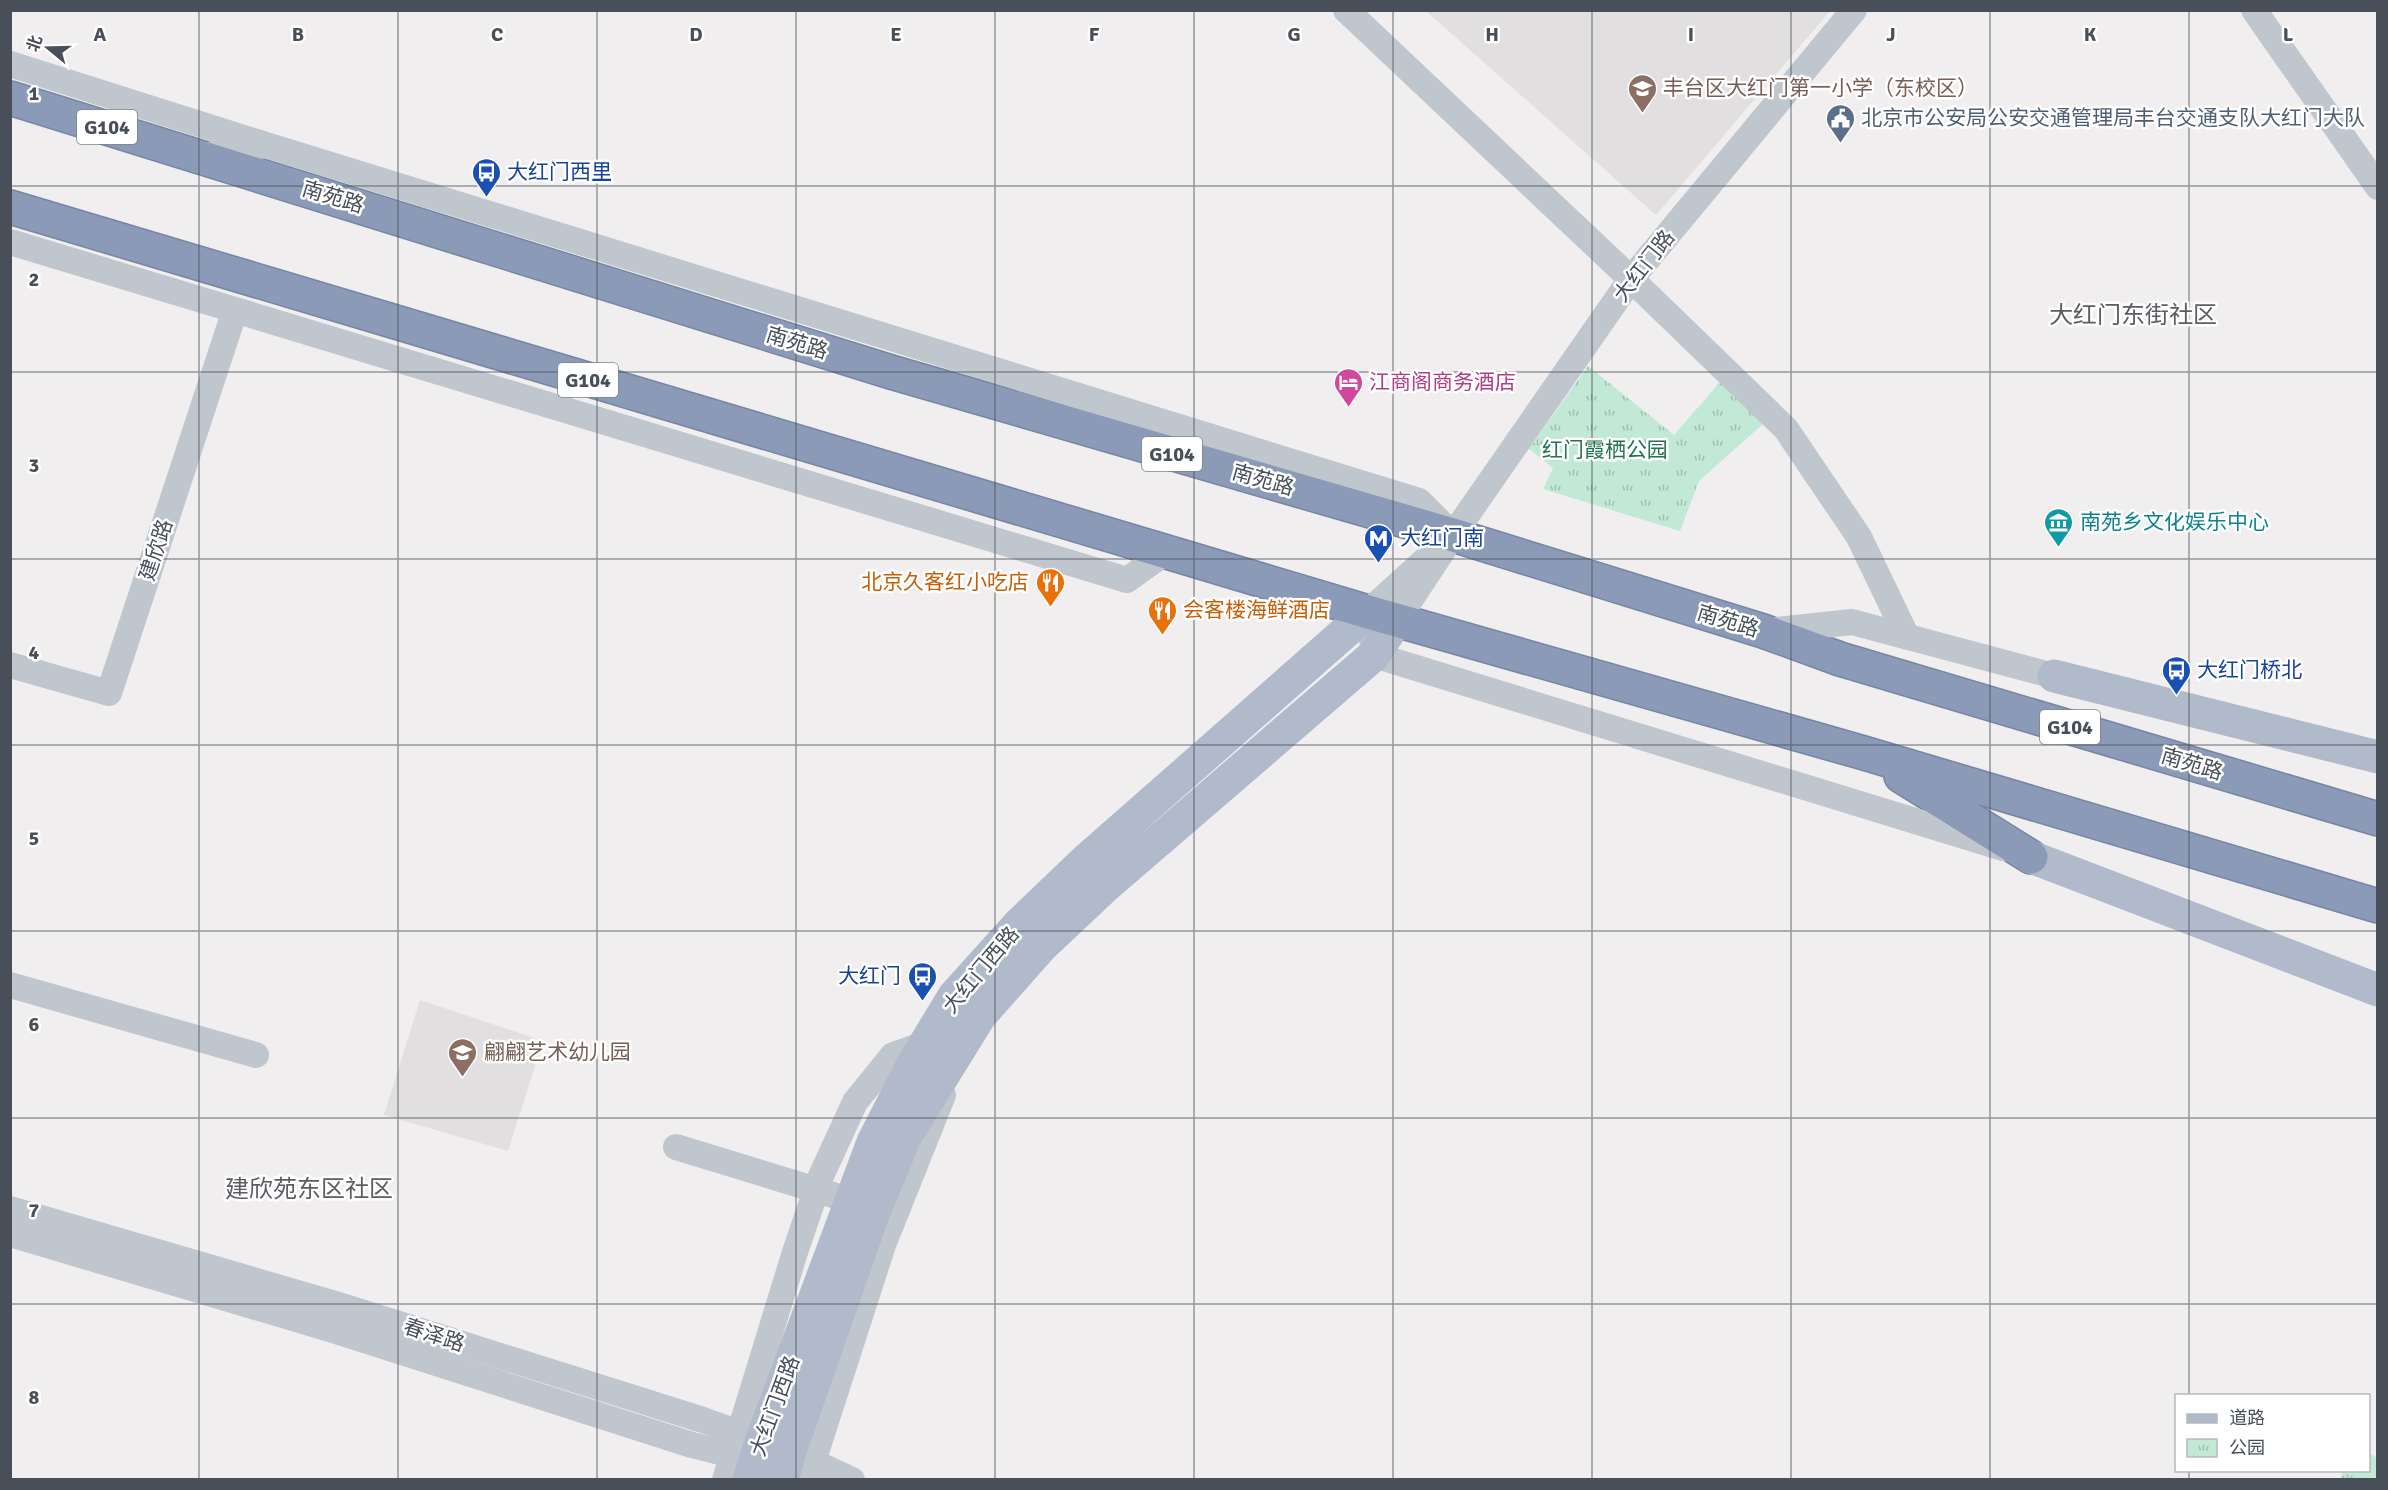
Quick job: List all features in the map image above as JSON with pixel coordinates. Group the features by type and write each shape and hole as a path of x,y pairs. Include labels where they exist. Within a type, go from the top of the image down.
{"highway":[{"name":"南苑路","path":"10,98 203,156 891,372 1453,536 1763,631 1840,659 2378,819"},
{"name":"G104","path":"10,207 1382,616 1864,753 2378,906"},
{"path":"1864,753 2031,857"}],"main road":[{"name":"大红门西路","path":"779,1464 872,1216 905,1137 980,1016 1041,947 1107,885 1374,656 1382,616"},
{"name":"大红门西路","path":"779,1464 850,1200 873,1142 924,1044 954,996 1018,925 1085,861 1382,616"},
{"path":"2054,676 2378,756"},
{"path":"2031,857 2378,990"}],"street":[{"path":"1346,10 1786,429 1859,537 1907,637"},
{"name":"大红门路","path":"1382,616 1453,536 1631,279 1854,10"},
{"path":"2254,10 2378,187"},
{"path":"10,64 1419,501 1453,536"},
{"path":"203,156 266,145"},
{"path":"10,242 1127,580 1166,552"},
{"path":"796,309 891,372"},
{"name":"建欣路","path":"10,665 109,693 235,310"},
{"path":"1763,631 1852,622 2054,676"},
{"path":"1374,656 2031,857"},
{"path":"10,985 256,1055"},
{"path":"725,1479 779,1464 816,1190 855,1102 893,1055 924,1044"},
{"path":"676,1147 850,1200"},
{"name":"春泽路","path":"10,1209 342,1306 703,1420 779,1464"},
{"name":"春泽路","path":"10,1234 345,1333 692,1444 852,1479"}],"shaded area":[{"name":"丰台区大红门第一小学（东校区）","path":"1426,11 1830,11 1656,215"},
{"name":"翩翩艺术幼儿园","path":"420,1000 543,1041 508,1151 384,1115"}],"green space":[{"name":"红门霞栖公园","path":"1588,366 1674,435 1721,381 1764,423 1699,481 1680,531 1543,489 1553,468 1529,449"},
{"path":"2370,1454 2377,1458 2377,1479 2340,1479 2343,1472 2370,1472"}],"place":[{"name":"丰台区大红门第一小学（东校区）","path":"1642,114"},
{"name":"北京市公安局公安交通管理局丰台交通支队大红门大队","path":"1840,144"},
{"name":"大红门西里","path":"486,198"},
{"name":"江商阁商务酒店","path":"1348,408"},
{"name":"南苑乡文化娱乐中心","path":"2059,548"},
{"name":"大红门南","path":"1379,564"},
{"name":"北京久客红小吃店","path":"1050,608"},
{"name":"会客楼海鲜酒店","path":"1162,636"},
{"name":"大红门桥北","path":"2176,696"},
{"name":"大红门","path":"922,1002"},
{"name":"翩翩艺术幼儿园","path":"463,1078"}],"district":[{"name":"大红门东街社区","path":"2133,315"},
{"name":"建欣苑东区社区","path":"309,1189"}]}
